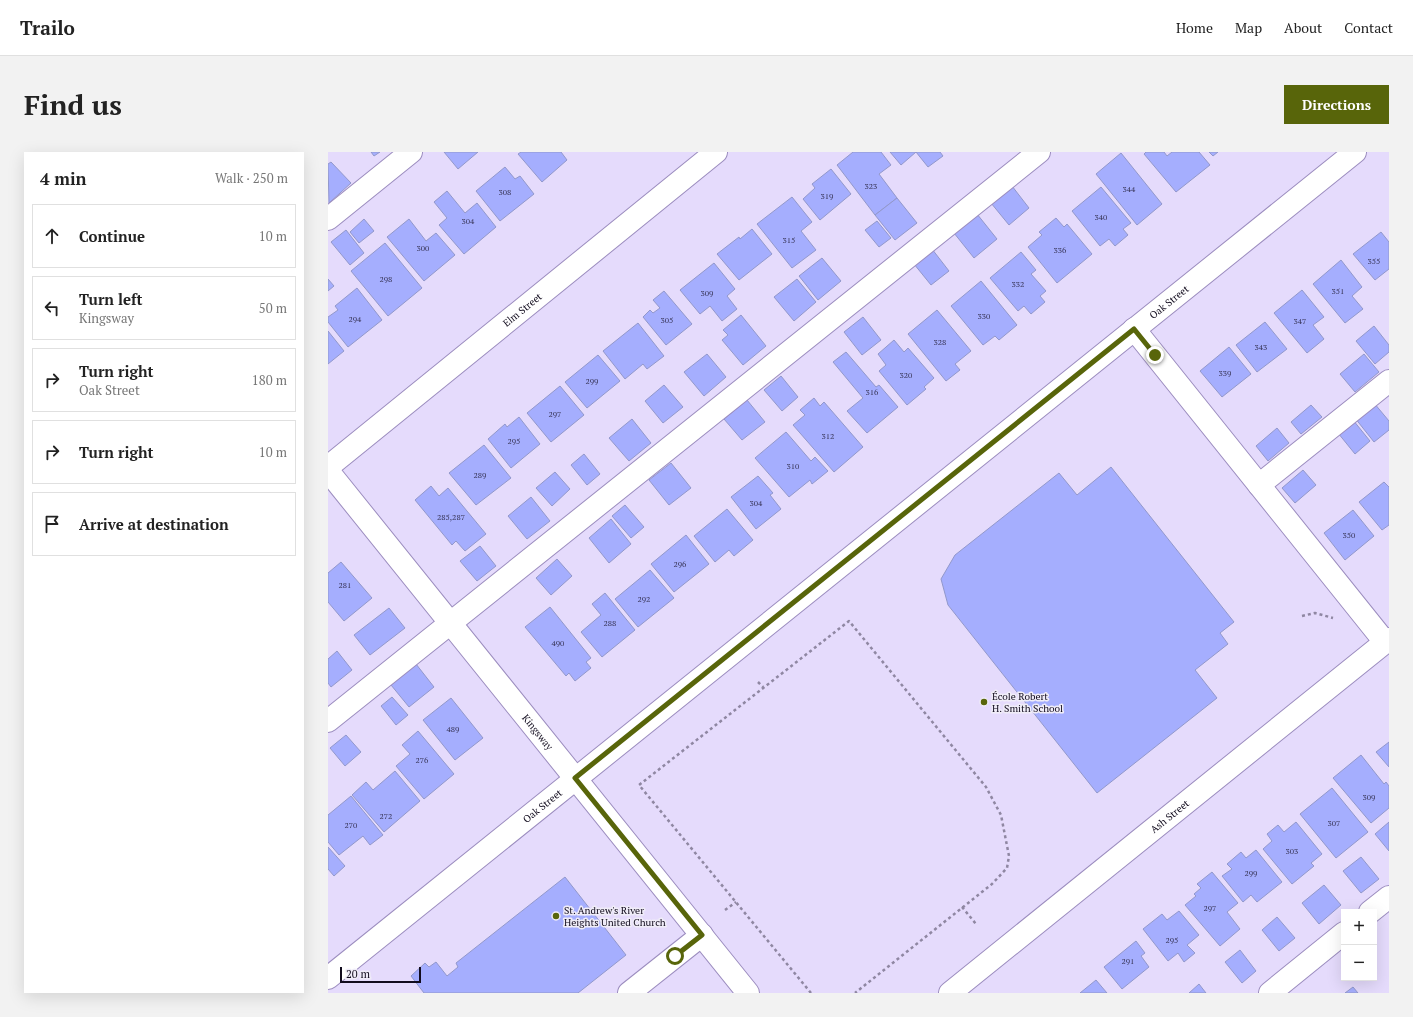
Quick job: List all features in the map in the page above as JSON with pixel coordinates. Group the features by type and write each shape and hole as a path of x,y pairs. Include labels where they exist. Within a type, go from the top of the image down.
{"street":[{"path":"328,219 411,152"},
{"name":"Elm Street","path":"328,466 716,152"},
{"path":"328,721 1039,152"},
{"name":"Oak Street","path":"328,978 1355,152"},
{"path":"1134,329 1387,640"},
{"path":"1260,485 1389,381"},
{"name":"Kingsway","path":"328,471 748,993"},
{"name":"Ash Street","path":"950,993 1387,640"},
{"path":"1374,909 1389,897"},
{"path":"629,993 702,935"},
{"path":"1270,993 1341,935"}],"path":[{"path":"1302,616 1315,613 1340,621"},
{"path":"811,993 639,785 849,621 986,787 1001,815 1009,856 1007,868 992,884 855,993"},
{"path":"758,682 763,688"},
{"path":"725,910 736,902"},
{"path":"962,907 976,924"}],"building":[{"path":"371,152 380,152 374,156"},
{"path":"444,152 478,152 458,169"},
{"path":"521,152 561,152 567,160 542,182 518,154"},
{"path":"853,152 881,152 891,165 879,174 897,198 875,215 837,165"},
{"path":"890,152 916,152 901,165"},
{"path":"916,152 940,152 943,156 928,167"},
{"path":"1146,152 1164,152 1167,156 1172,152 1199,152 1210,165 1176,192 1144,154"},
{"path":"1209,152 1218,152 1213,156"},
{"path":"1121,153 1162,204 1137,225 1096,174"},
{"path":"331,162 351,183 329,203 328,164"},
{"path":"505,167 515,179 520,176 534,194 500,221 476,191"},
{"path":"831,169 851,194 820,220 803,199 815,188 812,184"},
{"path":"1012,186 1029,208 1009,225 991,203"},
{"path":"1101,187 1131,223 1123,229 1128,235 1115,246 1109,239 1100,246 1072,211"},
{"path":"447,191 465,213 477,203 496,227 464,254 439,225 447,218 434,202"},
{"path":"792,197 812,222 801,231 816,250 792,268 757,224"},
{"path":"897,198 917,223 895,240 875,215"},
{"path":"977,214 997,239 974,258 954,233"},
{"path":"1056,218 1064,227 1067,224 1092,254 1057,283 1028,247 1042,235 1039,232"},
{"path":"364,219 374,231 359,243 350,232"},
{"path":"409,219 426,241 436,233 455,255 424,281 387,237"},
{"path":"877,221 891,238 879,247 865,230"},
{"path":"752,229 772,254 739,280 717,254"},
{"path":"346,230 364,253 350,265 331,242"},
{"path":"1381,232 1389,242 1389,269 1375,280 1353,254"},
{"path":"385,243 422,288 388,316 351,271"},
{"path":"932,249 949,271 931,285 914,264"},
{"path":"1021,252 1036,270 1031,274 1046,291 1040,296 1045,302 1031,314 1024,306 1018,311 990,278"},
{"path":"822,258 841,281 818,300 799,276"},
{"path":"1341,260 1362,287 1352,296 1363,309 1345,323 1313,284"},
{"path":"714,263 735,289 727,296 737,309 722,321 710,306 700,314 680,290"},
{"path":"328,279 334,286 328,291"},
{"path":"797,279 816,302 794,321 774,297"},
{"path":"981,281 1017,325 999,340 995,336 983,345 951,306"},
{"path":"357,288 382,320 348,347 328,322 328,317 338,310 335,306"},
{"path":"1302,290 1324,317 1313,325 1324,339 1307,353 1274,313"},
{"path":"664,291 692,324 666,345 643,317 650,310 653,313 660,308 653,300"},
{"path":"937,310 971,351 955,364 960,370 946,381 908,334"},
{"path":"741,315 766,346 743,365 722,340 728,335 723,330"},
{"path":"863,317 881,340 862,355 844,332"},
{"path":"1265,322 1287,349 1257,372 1236,345"},
{"path":"638,323 664,356 647,369 643,364 625,379 603,351"},
{"path":"1374,326 1389,345 1389,352 1375,364 1356,341"},
{"path":"328,331 344,351 328,364"},
{"path":"894,340 904,352 908,348 934,378 924,387 926,389 907,405 879,371 886,365 878,354"},
{"path":"1229,347 1251,374 1222,397 1200,371"},
{"path":"846,352 876,387 879,385 898,407 867,433 847,411 863,398 833,362"},
{"path":"707,354 726,377 704,396 684,372"},
{"path":"1364,354 1379,372 1355,392 1340,374"},
{"path":"598,355 620,381 587,408 565,382"},
{"path":"781,376 798,397 782,411 764,390"},
{"path":"664,385 683,407 663,423 645,401"},
{"path":"560,386 584,415 551,442 527,413"},
{"path":"814,398 820,406 824,402 863,447 834,472 793,425 805,415 800,410"},
{"path":"747,400 765,422 742,440 724,419"},
{"path":"1374,403 1389,421 1389,430 1374,442 1355,418"},
{"path":"1311,405 1322,417 1301,434 1291,422"},
{"path":"519,417 540,444 511,468 488,439 505,424 507,427"},
{"path":"632,419 651,443 629,461 609,438"},
{"path":"1353,420 1370,441 1355,454 1338,433"},
{"path":"1277,428 1289,443 1268,461 1256,446"},
{"path":"786,432 811,461 815,457 828,471 812,484 810,480 789,497 755,458"},
{"path":"484,445 511,478 476,505 449,473"},
{"path":"584,454 600,474 587,485 571,465"},
{"path":"671,463 691,488 669,505 649,480"},
{"path":"1111,467 1234,622 1220,633 1228,644 1195,670 1217,698 1097,793 948,605 941,579 955,555 1059,473 1077,495"},
{"path":"1303,470 1316,485 1295,503 1282,488"},
{"path":"555,472 570,489 552,506 536,488"},
{"path":"758,476 773,493 770,495 781,509 756,529 731,497"},
{"path":"1384,482 1389,487 1389,525 1382,530 1359,502"},
{"path":"431,486 439,496 448,488 486,534 465,551 456,541 452,545 415,500"},
{"path":"531,497 550,521 527,539 508,516"},
{"path":"625,505 644,527 631,538 612,516"},
{"path":"727,509 753,540 734,556 729,550 715,562 694,536"},
{"path":"1353,510 1374,536 1345,560 1324,533"},
{"path":"611,519 631,544 609,563 589,538"},
{"path":"686,535 709,564 674,592 651,564"},
{"path":"480,546 496,566 477,581 460,561"},
{"path":"557,559 572,576 551,595 536,578"},
{"path":"341,562 372,598 344,621 328,602 328,573"},
{"path":"650,570 674,598 638,627 615,599"},
{"path":"605,593 635,630 602,657 581,632 601,615 592,604"},
{"path":"550,607 591,658 586,662 591,668 575,681 569,673 566,676 525,627"},
{"path":"389,608 405,628 370,655 354,635"},
{"path":"337,651 352,670 331,687 328,683 328,659"},
{"path":"416,664 434,687 409,707 391,685"},
{"path":"392,697 408,715 396,725 381,706"},
{"path":"451,698 483,738 455,760 423,720"},
{"path":"418,731 454,774 424,799 396,766 410,754 402,745"},
{"path":"346,735 361,752 345,766 330,748"},
{"path":"1389,742 1389,767 1376,752"},
{"path":"1361,755 1384,784 1386,782 1389,786 1389,808 1371,823 1333,778"},
{"path":"395,771 420,801 384,832 352,795 366,782 373,790"},
{"path":"1332,788 1368,832 1336,858 1300,814"},
{"path":"351,796 383,835 370,845 363,836 339,855 328,842 328,815"},
{"path":"1296,822 1322,854 1311,863 1314,866 1292,884 1263,849 1272,841 1267,834 1278,825 1284,832"},
{"path":"1389,822 1389,851 1375,834"},
{"path":"328,847 345,866 334,876 328,869"},
{"path":"1256,850 1282,882 1257,902 1251,895 1243,902 1222,876 1232,869 1227,864 1241,852 1246,858"},
{"path":"1361,857 1379,879 1361,893 1343,871"},
{"path":"1212,872 1238,903 1227,912 1240,929 1220,946 1185,905 1196,896 1194,894 1201,888 1197,884"},
{"name":"St. Andrew's River Heights United Church","path":"565,877 626,955 578,993 424,993 411,976 425,963 429,967 436,962 447,976 458,967 456,963"},
{"path":"1324,885 1341,905 1319,924 1302,903"},
{"path":"1179,911 1199,935 1187,945 1195,953 1184,962 1178,953 1168,961 1143,929 1162,914 1167,920"},
{"path":"1277,917 1295,938 1279,951 1262,930"},
{"path":"1136,941 1145,953 1141,956 1149,967 1122,989 1104,967"},
{"path":"1240,950 1256,971 1242,983 1225,962"},
{"path":"1096,980 1107,993 1080,993"},
{"path":"1199,984 1206,993 1189,993"},
{"path":"1353,987 1358,993 1345,993"}],"place":[{"name":"École Robert H. Smith School","path":"984,702"},
{"name":"St. Andrew's River Heights United Church","path":"556,916"}],"route":[{"path":"675,956 702,935 575,778 1134,329 1155,355"}]}
